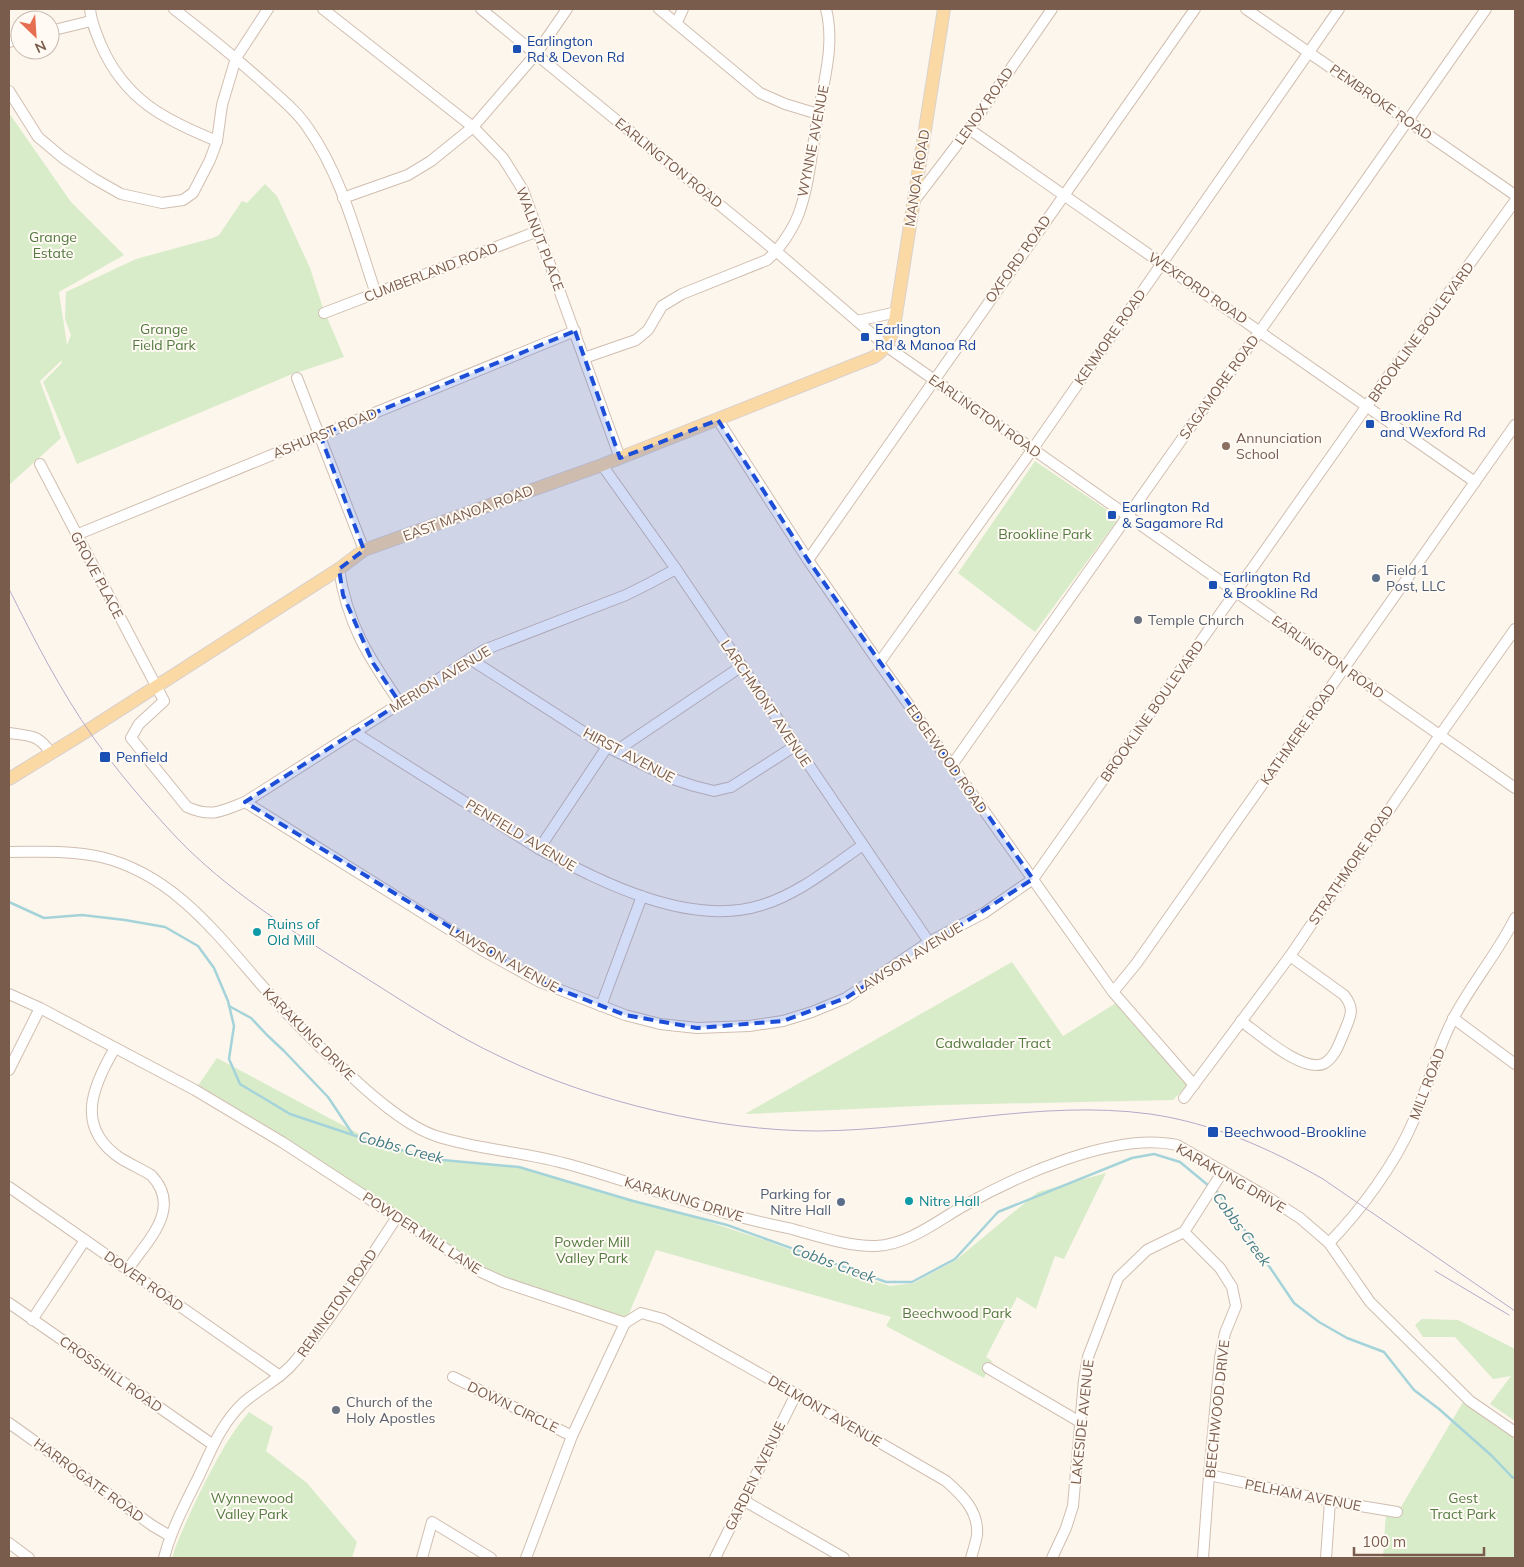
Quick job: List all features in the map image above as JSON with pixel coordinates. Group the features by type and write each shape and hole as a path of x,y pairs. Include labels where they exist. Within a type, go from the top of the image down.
{"main road":[{"name":"MANOA ROAD","path":"886,346 894,327 944,9"},
{"name":"EAST MANOA ROAD","path":"50,752 79,736 339,569 364,550 602,465 718,420 874,357 886,346"},
{"path":"9,779 50,752"}],"street":[{"path":"90,9 90,21 106,57 127,88 155,112 187,129 217,141"},
{"path":"174,9 236,58 288,105 308,126 325,154 343,198 376,294"},
{"path":"9,92 38,137 63,158 93,178 121,194 162,203 183,200 193,194 210,160 217,141 222,105 236,58 268,9"},
{"name":"WALNUT PLACE","path":"323,9 473,127 503,158 523,190 620,458"},
{"name":"EARLINGTON ROAD","path":"481,9 777,252 886,346 1515,788"},
{"path":"343,198 408,175 431,161 473,127 536,54 567,9"},
{"path":"659,9 677,22 760,93 785,104 818,114"},
{"path":"677,22 683,9"},
{"name":"WYNNE AVENUE","path":"777,252 798,214 808,176 830,57 826,9"},
{"name":"LENOX ROAD","path":"913,202 969,129 1052,9"},
{"name":"OXFORD ROAD","path":"808,560 1195,9"},
{"name":"PEMBROKE ROAD","path":"1246,9 1515,195"},
{"name":"KENMORE ROAD","path":"879,663 1032,450 1339,9"},
{"name":"SAGAMORE ROAD","path":"952,765 1486,9"},
{"path":"60,28 90,21"},
{"name":"WEXFORD ROAD","path":"969,129 1475,482"},
{"name":"BROOKLINE BOULEVARD","path":"1033,878 1515,202"},
{"name":"CUMBERLAND ROAD","path":"324,313 538,231"},
{"path":"584,358 636,340 648,330 662,306 682,294 767,260 777,252"},
{"path":"857,321 896,312"},
{"name":"ASHURST ROAD","path":"76,535 575,331"},
{"path":"297,378 364,550"},
{"name":"EDGEWOOD ROAD","path":"718,420 808,560 879,663 1113,992 1194,1085"},
{"name":"KATHMERE ROAD","path":"1113,992 1136,964 1515,424"},
{"name":"GROVE PLACE","path":"40,464 155,686"},
{"name":"LARCHMONT AVENUE","path":"602,465 676,568 929,942"},
{"name":"MERION AVENUE","path":"245,802 484,650 626,595 676,568"},
{"path":"339,569 343,595 354,624 373,663 400,702"},
{"name":"STRATHMORE ROAD","path":"1184,1098 1290,956 1440,735 1515,630"},
{"name":"HIRST AVENUE","path":"470,659 611,749 673,779 694,786 714,791 731,787 795,746"},
{"path":"539,848 611,749 742,666"},
{"path":"155,686 164,701 139,724 131,738 134,743 187,807 201,813 217,813 245,802"},
{"name":"PENFIELD AVENUE","path":"354,732 539,848 608,883 642,896 688,909 714,911 761,906 811,881 863,845"},
{"path":"9,733 31,736 40,740 50,752"},
{"name":"LAWSON AVENUE","path":"245,802 482,950 540,982 625,1015 660,1024 696,1028 749,1026 783,1020 812,1012 846,998 929,942 984,913 1033,878"},
{"name":"KARAKUNG DRIVE","path":"9,852 80,853 100,857 138,870 165,886 207,922 316,1044 363,1088 427,1133 457,1141 554,1160 723,1212 842,1242 877,1246 906,1239 986,1194 1048,1166 1103,1150 1144,1142 1164,1142 1177,1145 1220,1174 1300,1218 1329,1243 1370,1302 1470,1401 1515,1432"},
{"path":"601,1006 642,896"},
{"name":"MILL ROAD","path":"1329,1243 1369,1198 1395,1155 1413,1123 1453,1018 1515,918"},
{"path":"1241,1021 1296,1060 1315,1065 1325,1063 1335,1051 1351,1015 1350,1003 1344,995 1290,956"},
{"name":"POWDER MILL LANE","path":"9,994 40,1008 195,1090 282,1142 481,1272 503,1282 625,1323"},
{"path":"9,1070 40,1008"},
{"path":"1453,1018 1515,1064"},
{"path":"115,1048 103,1068 94,1091 92,1111 94,1128 102,1142 113,1152 155,1179 161,1188 164,1203 159,1225 128,1269"},
{"path":"1184,1232 1220,1174"},
{"name":"DOVER ROAD","path":"9,1187 280,1376"},
{"name":"REMINGTON ROAD","path":"164,1558 170,1536 212,1444 243,1404 295,1362 319,1332 397,1217"},
{"name":"LAKESIDE AVENUE","path":"1052,1558 1066,1528 1073,1506 1084,1380 1088,1357 1118,1278 1147,1250 1184,1232"},
{"name":"BEECHWOOD DRIVE","path":"1184,1232 1220,1268 1232,1287 1236,1306 1225,1333 1220,1358 1209,1475 1204,1558"},
{"path":"32,1320 85,1240"},
{"name":"CROSSHILL ROAD","path":"9,1303 212,1444"},
{"name":"DELMONT AVENUE","path":"625,1323 641,1313 663,1319 946,1481 964,1497 974,1515 977,1534 971,1558"},
{"path":"526,1558 572,1436 625,1323"},
{"path":"988,1368 1080,1422"},
{"name":"DOWN CIRCLE","path":"453,1377 572,1436"},
{"name":"GARDEN AVENUE","path":"715,1558 796,1394"},
{"name":"HARROGATE ROAD","path":"9,1423 153,1526 170,1536"},
{"name":"PELHAM AVENUE","path":"1209,1475 1330,1502 1397,1512"},
{"path":"743,1500 844,1558"},
{"path":"1326,1558 1330,1502"},
{"path":"422,1558 432,1522 492,1558"},
{"path":"9,1543 29,1558"}],"highlighted area":[{"path":"575,331 620,458 718,420 808,560 1033,879 846,998 783,1021 697,1028 625,1015 540,982 245,802 400,703 373,663 343,595 339,569 364,550 320,435"}],"green space":[{"name":"Grange Field Park","path":"9,113 71,202 124,255 59,292 67,345 71,335 65,319 66,292 136,259 219,235 242,201 247,203 265,184 277,196 310,268 323,308 344,357 290,375 77,464 43,382 61,364 62,360 40,381 61,438 9,485"},
{"name":"Brookline Park","path":"1035,461 1119,518 1035,632 958,573"},
{"name":"Cadwalader Tract","path":"1012,962 1063,1036 1116,1003 1188,1085 1173,1100 941,1105 745,1114"},
{"name":"Powder Mill Valley Park","path":"217,1058 374,1142 432,1159 519,1167 673,1210 767,1241 890,1286 914,1283 956,1260 1038,1192 1106,1173 1064,1259 1055,1256 1036,1309 1017,1297 986,1357 992,1361 984,1378 886,1326 891,1317 656,1250 625,1323 503,1282 195,1090"},
{"path":"1422,1319 1458,1320 1515,1349 1515,1421 1490,1404 1511,1376 1493,1379 1455,1337 1423,1337 1415,1325"},
{"name":"Gest Tract Park","path":"1463,1402 1515,1439 1515,1558 1383,1558 1386,1511 1398,1512"},
{"name":"Wynnewood Valley Park","path":"249,1412 273,1427 266,1451 307,1483 357,1542 352,1558 172,1558 192,1509 211,1471 232,1434"}],"waterway":[{"name":"Cobbs Creek","path":"9,902 44,918 82,915 165,927 198,946 214,968 228,1001 234,1026 229,1059 240,1084 290,1114 432,1159 519,1167 633,1201 727,1225 886,1282 912,1282 955,1259 998,1212 1132,1158 1154,1154 1180,1162 1209,1186"},
{"name":"Cobbs Creek","path":"229,1006 251,1018 284,1051 328,1097 352,1133"},
{"name":"Cobbs Creek","path":"1214,1189 1233,1213 1294,1303 1319,1322 1347,1338 1384,1352 1414,1390 1439,1409 1515,1478"}],"tram line":[{"path":"9,589 59,683 93,737 144,801 196,857 259,908 304,939 444,1027 503,1058 576,1088 657,1111 698,1120 779,1130 859,1129 984,1116 1067,1110 1108,1110 1173,1118 1240,1138 1282,1157 1323,1179 1515,1311"},
{"path":"1435,1271 1509,1315"}],"place":[{"name":"Earlington Rd & Devon Rd","path":"517,49"},
{"name":"Earlington Rd & Manoa Rd","path":"865,337"},
{"name":"Brookline Rd and Wexford Rd","path":"1370,424"},
{"name":"Annunciation School","path":"1226,446"},
{"name":"Earlington Rd & Sagamore Rd","path":"1112,515"},
{"name":"Field 1 Post, LLC","path":"1376,578"},
{"name":"Earlington Rd & Brookline Rd","path":"1213,585"},
{"name":"Temple Church","path":"1138,620"},
{"name":"Penfield","path":"105,757"},
{"name":"Ruins of Old Mill","path":"257,932"},
{"name":"Beechwood-Brookline","path":"1213,1132"},
{"name":"Nitre Hall","path":"909,1201"},
{"name":"Parking for Nitre Hall","path":"841,1202"},
{"name":"Church of the Holy Apostles","path":"336,1410"}],"park label":[{"name":"Grange Estate","path":"53,246"},
{"name":"Beechwood Park","path":"957,1313"}]}
